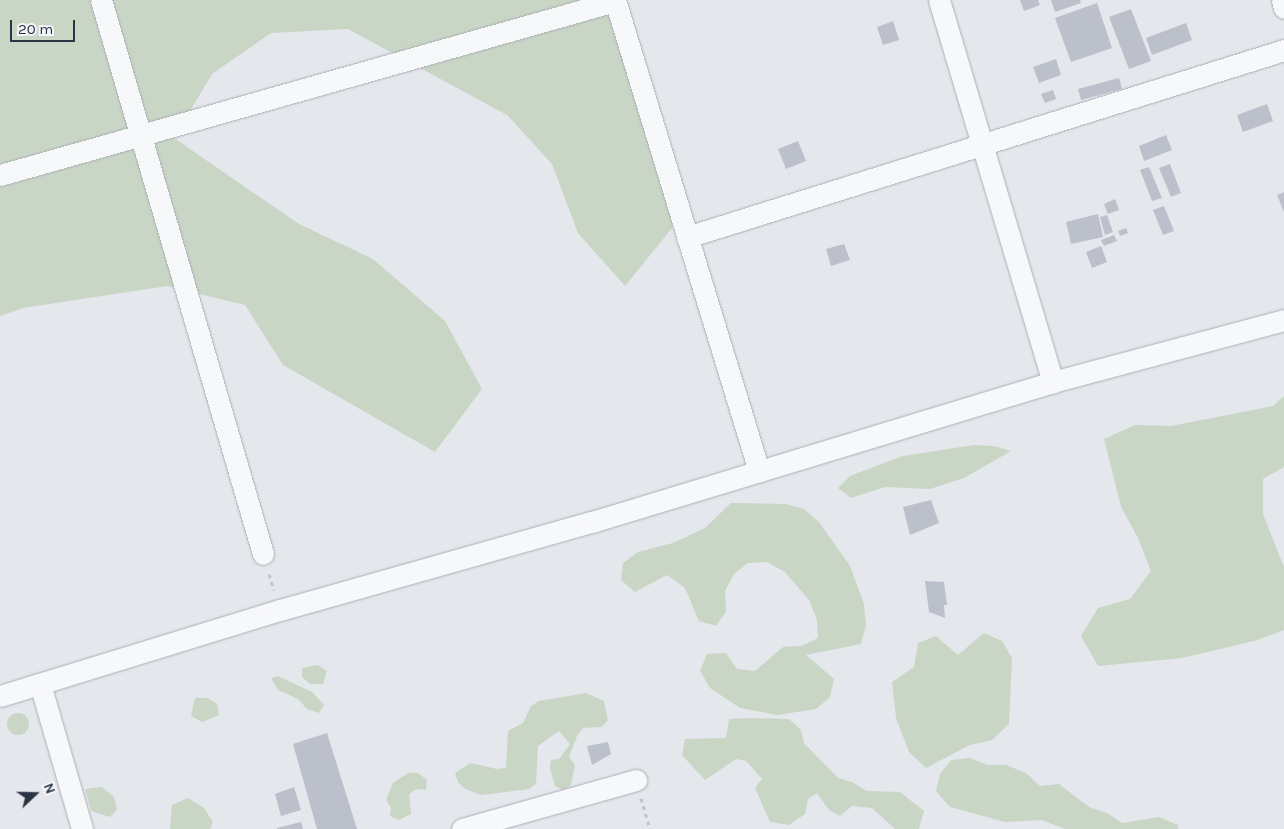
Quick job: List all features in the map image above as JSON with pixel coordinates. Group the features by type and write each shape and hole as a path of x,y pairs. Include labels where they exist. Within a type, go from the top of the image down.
{"street":[{"path":"101,0 263,554"},
{"path":"939,0 1054,382"},
{"path":"1282,0 1284,8"},
{"path":"0,175 615,1 759,472"},
{"path":"687,237 1284,50"},
{"path":"0,696 280,610 759,472 1054,382 1284,320"},
{"path":"40,684 82,829"},
{"path":"462,829 636,780"}],"path":[{"path":"263,554 280,610"},
{"path":"636,780 650,829"}],"green space":[{"path":"0,0 602,0 661,138 673,227 625,286 578,233 552,164 507,115 348,29 271,33 212,74 174,138 299,224 373,259 445,321 482,389 435,452 283,365 245,305 167,286 23,308 0,316"},
{"path":"1284,396 1284,467 1263,479 1263,514 1284,567 1284,630 1254,641 1182,658 1098,666 1081,636 1098,608 1130,599 1151,571 1138,538 1121,507 1104,439 1135,425 1171,426 1273,406"},
{"path":"974,445 994,446 1011,451 964,478 930,489 885,487 851,498 838,488 850,476 903,456"},
{"path":"731,503 786,504 804,509 819,522 850,566 864,604 866,625 861,644 806,655 834,679 830,697 816,709 777,715 740,708 710,688 700,671 707,654 726,653 737,669 755,671 783,647 801,646 818,638 817,620 809,600 785,572 767,562 748,563 734,574 725,591 726,612 716,626 699,621 685,588 667,575 635,592 621,580 623,563 638,552 673,543 705,528"},
{"path":"984,633 1002,641 1012,658 1009,724 992,740 970,745 926,768 909,752 896,718 892,682 914,667 918,643 936,636 958,655"},
{"path":"318,665 327,671 323,684 310,684 302,677 302,668"},
{"path":"278,676 312,692 324,705 319,713 307,709 298,699 278,690 271,678"},
{"path":"586,693 604,701 608,720 602,727 583,728 577,736 569,757 575,765 571,785 563,790 555,786 550,768 551,760 559,759 570,744 559,731 538,746 536,784 529,789 481,795 465,789 458,782 455,773 470,763 497,769 506,768 508,731 523,723 531,706 539,701"},
{"path":"195,698 208,698 217,704 219,715 202,722 191,716"},
{"path":"18,713 26,716 29,724 26,732 18,735 10,732 7,724 10,716"},
{"path":"729,719 789,719 801,730 804,743 838,778 852,782 867,791 900,792 924,811 919,829 895,829 872,808 852,806 840,816 829,810 817,793 808,799 805,814 789,825 770,822 755,788 762,779 746,761 736,759 705,780 682,755 685,739 726,738"},
{"path":"970,758 988,765 1006,765 1026,773 1040,786 1059,784 1089,807 1107,813 1122,823 1159,817 1178,825 1178,829 1065,829 1042,820 1005,822 950,807 936,791 940,774 951,760"},
{"path":"408,773 418,773 427,780 426,790 417,789 409,794 411,814 399,820 390,816 391,808 386,800 393,783"},
{"path":"102,787 114,797 117,810 110,817 91,811 85,789"},
{"path":"188,798 204,808 213,822 210,829 170,829 172,805"}],"building":[{"path":"1020,0 1038,0 1040,5 1024,11"},
{"path":"1051,0 1080,0 1081,3 1055,12"},
{"path":"1097,3 1112,48 1071,62 1055,18"},
{"path":"1131,9 1151,61 1129,69 1109,17"},
{"path":"893,21 899,40 883,45 877,27"},
{"path":"1186,23 1192,40 1152,55 1146,38"},
{"path":"1056,59 1061,75 1039,83 1033,67"},
{"path":"1119,78 1122,89 1081,100 1078,89"},
{"path":"1053,90 1056,99 1045,103 1041,94"},
{"path":"1267,104 1273,121 1243,132 1237,115"},
{"path":"1166,135 1172,150 1144,161 1139,146"},
{"path":"798,141 806,161 786,169 778,149"},
{"path":"1170,164 1181,193 1171,197 1159,168"},
{"path":"1149,167 1162,198 1152,201 1140,170"},
{"path":"1284,192 1284,212 1277,195"},
{"path":"1115,199 1119,210 1108,214 1104,204"},
{"path":"1164,206 1174,231 1163,235 1153,210"},
{"path":"1098,214 1103,237 1071,244 1066,222"},
{"path":"1107,215 1113,232 1105,235 1100,217"},
{"path":"1126,228 1128,233 1120,236 1118,231"},
{"path":"1114,235 1117,241 1104,246 1101,240"},
{"path":"844,244 850,260 831,266 826,249"},
{"path":"1101,246 1107,262 1092,268 1086,252"},
{"path":"931,500 939,523 910,535 903,507"},
{"path":"925,581 944,582 947,605 944,605 945,618 929,612"},
{"path":"327,733 357,829 317,829 293,744"},
{"path":"608,742 611,754 592,765 587,746"},
{"path":"294,787 301,810 281,816 275,794"},
{"path":"301,822 303,829 277,829 277,828"}]}
